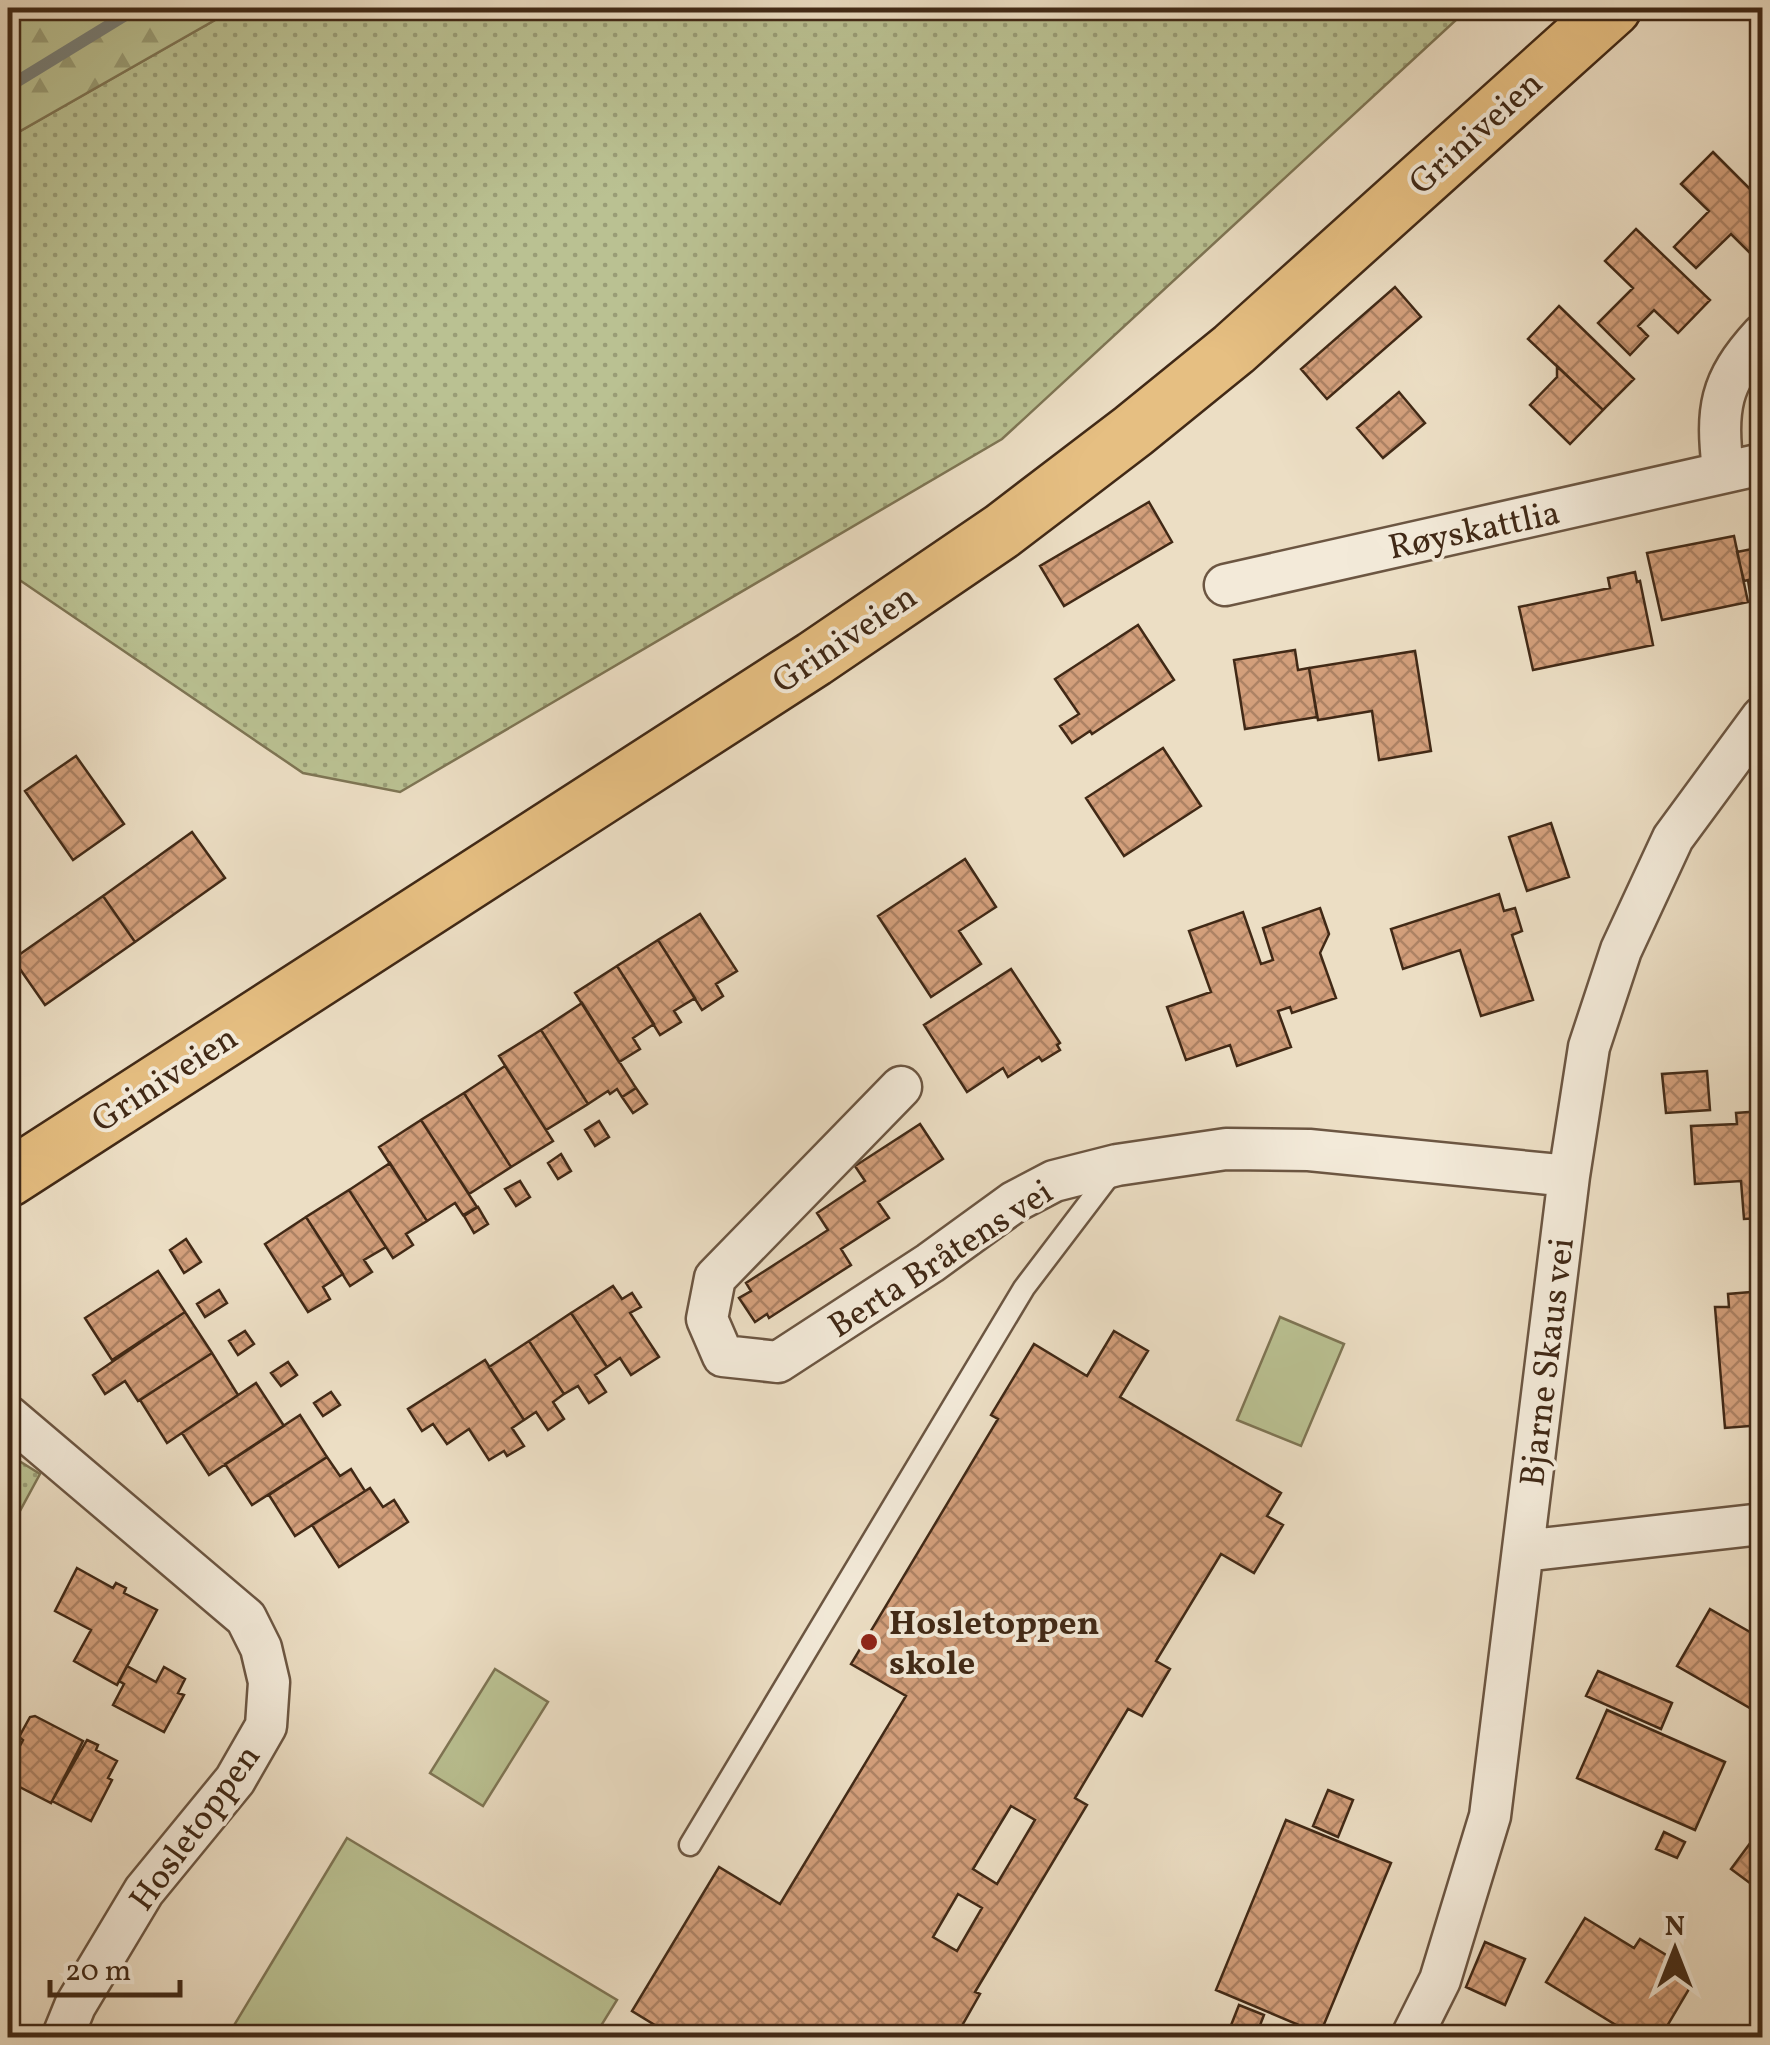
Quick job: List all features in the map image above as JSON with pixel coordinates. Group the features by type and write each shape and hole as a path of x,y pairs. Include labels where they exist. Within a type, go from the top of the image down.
{"main road":[{"name":"Griniveien","path":"8,1179 814,660 1002,530 1234,349 1612,8"}],"street":[{"path":"1723,471 1719,433 1722,397 1739,360 1762,335"},
{"name":"Røyskattlia","path":"1225,585 1762,464"},
{"name":"Bjarne Skaus vei","path":"1412,2038 1440,1980 1490,1816 1568,1176 1589,1047 1620,950 1673,838 1762,717"},
{"name":"Berta Bråtens vei","path":"901,1086 715,1278 706,1319 723,1356 778,1362 930,1263 1014,1202 1054,1182 1118,1166 1226,1149 1309,1150 1568,1176"},
{"name":"Hosletoppen","path":"8,1416 246,1618 260,1648 269,1682 266,1726 235,1780 144,1891 75,2006 62,2038"},
{"path":"1524,1552 1762,1524"}],"lane":[{"path":"690,1845 1024,1288 1118,1166"}],"green space":[{"path":"21,8 236,8 8,138 8,15"},
{"path":"236,8 1469,8 1002,439 400,792 303,773 21,581 8,583 8,138"},
{"path":"1280,1317 1344,1344 1301,1446 1237,1420"},
{"path":"8,1454 40,1474 8,1533"},
{"path":"495,1669 548,1702 483,1806 430,1773"},
{"path":"347,1838 617,2000 594,2037 227,2037"}],"building":[{"path":"1713,152 1762,201 1762,247 1753,256 1731,234 1696,268 1674,247 1709,211 1681,184"},
{"path":"1636,229 1710,300 1678,333 1654,310 1638,326 1648,336 1630,355 1598,323 1633,288 1605,261"},
{"path":"1395,287 1421,317 1327,399 1301,369"},
{"path":"1559,306 1634,379 1603,410 1528,339"},
{"path":"1557,366 1603,410 1570,444 1530,405 1557,377"},
{"path":"1399,392 1425,423 1383,458 1357,428"},
{"path":"1149,502 1172,542 1064,606 1040,566"},
{"path":"1734,536 1748,602 1662,620 1647,553"},
{"path":"1762,547 1762,590 1750,593 1737,552"},
{"path":"1635,572 1653,645 1533,670 1519,607 1610,588 1608,578"},
{"path":"1138,625 1174,680 1072,743 1060,726 1079,714 1055,679"},
{"path":"1295,650 1298,670 1309,668 1317,717 1245,729 1234,660"},
{"path":"1415,651 1431,751 1379,760 1372,711 1318,720 1309,668"},
{"path":"1163,748 1201,806 1124,856 1086,798"},
{"path":"76,756 124,824 73,860 25,791"},
{"path":"1551,823 1569,877 1527,891 1509,837"},
{"path":"192,832 225,878 135,942 103,896"},
{"path":"965,859 996,907 959,931 981,964 931,997 878,916"},
{"path":"1499,894 1504,911 1515,908 1522,931 1512,935 1533,1000 1481,1016 1460,950 1403,969 1391,929"},
{"path":"103,896 135,942 45,1005 13,959"},
{"path":"1320,908 1329,934 1320,953 1336,998 1292,1013 1290,1007 1278,1011 1291,1047 1237,1066 1230,1045 1186,1060 1167,1007 1211,992 1189,931 1243,912 1261,964 1273,960 1263,928"},
{"path":"700,914 737,971 716,984 723,996 702,1010 658,940"},
{"path":"658,940 695,998 674,1011 681,1022 660,1035 617,966"},
{"path":"617,966 654,1024 633,1038 640,1049 619,1062 575,993"},
{"path":"1011,969 1060,1043 1060,1050 1042,1061 1039,1057 1008,1077 1003,1068 967,1092 924,1025"},
{"path":"582,1003 636,1088 622,1097 617,1089 588,1104 541,1030"},
{"path":"541,1030 588,1104 546,1130 499,1056"},
{"path":"505,1066 553,1141 511,1167 464,1093"},
{"path":"1707,1071 1710,1110 1666,1113 1662,1074"},
{"path":"636,1088 647,1104 633,1113 622,1097"},
{"path":"464,1093 511,1167 469,1194 421,1120"},
{"path":"1762,1111 1762,1218 1744,1219 1741,1181 1695,1184 1691,1126 1737,1124 1736,1113"},
{"path":"421,1120 477,1207 463,1215 455,1203 427,1221 379,1147"},
{"path":"599,1121 609,1137 595,1146 585,1130"},
{"path":"920,1124 943,1159 878,1202 889,1218 841,1249 851,1265 769,1318 767,1314 755,1322 739,1298 751,1291 746,1283 828,1230 817,1213 865,1181 855,1166"},
{"path":"561,1154 571,1171 558,1179 548,1163"},
{"path":"390,1163 427,1221 406,1234 413,1245 393,1258 349,1190"},
{"path":"520,1181 530,1197 516,1206 505,1189"},
{"path":"349,1190 386,1247 364,1260 372,1272 350,1286 306,1217"},
{"path":"478,1207 488,1224 474,1233 464,1216"},
{"path":"306,1217 343,1274 323,1287 330,1299 308,1312 265,1244"},
{"path":"186,1239 201,1262 184,1273 170,1250"},
{"path":"158,1271 185,1312 112,1360 85,1318"},
{"path":"613,1286 622,1299 632,1293 641,1307 630,1313 659,1357 631,1375 620,1358 607,1367 571,1313"},
{"path":"219,1290 227,1303 205,1317 197,1304"},
{"path":"1762,1291 1762,1425 1725,1428 1715,1307 1729,1307 1728,1294"},
{"path":"185,1312 212,1353 138,1401 125,1381 105,1394 93,1375"},
{"path":"571,1313 607,1367 595,1375 606,1392 589,1403 578,1386 564,1394 529,1341"},
{"path":"245,1331 254,1344 238,1355 229,1341"},
{"path":"1114,1331 1148,1351 1120,1397 1281,1493 1267,1516 1283,1525 1254,1573 1221,1554 1156,1661 1170,1669 1142,1716 1128,1709 1075,1798 1087,1805 975,1992 980,1994 955,2038 676,2038 632,2011 719,1867 780,1904 906,1696 851,1664 998,1419 991,1415 1034,1344 1087,1376","holes":["1011,1806 1035,1820 997,1884 973,1869","958,1894 982,1908 957,1951 933,1937"]},
{"path":"529,1341 564,1394 553,1402 564,1419 548,1430 536,1412 524,1420 489,1367"},
{"path":"212,1353 238,1395 167,1443 140,1400"},
{"path":"485,1360 524,1420 512,1428 524,1446 489,1460 469,1429 447,1444 433,1424 422,1431 408,1409"},
{"path":"288,1362 297,1375 281,1386 271,1373"},
{"path":"256,1383 284,1426 209,1475 182,1433"},
{"path":"331,1392 340,1405 323,1416 314,1403"},
{"path":"300,1415 327,1457 252,1505 225,1464"},
{"path":"327,1457 340,1476 351,1469 365,1491 295,1536 269,1495"},
{"path":"370,1488 383,1507 394,1500 408,1522 339,1567 312,1525"},
{"path":"77,1568 113,1588 116,1583 126,1588 124,1593 157,1610 117,1685 74,1661 91,1630 55,1611"},
{"path":"1710,1609 1762,1639 1762,1715 1677,1666"},
{"path":"127,1666 156,1682 164,1667 185,1679 178,1693 184,1695 164,1732 113,1705 124,1684 119,1681"},
{"path":"1598,1671 1672,1703 1661,1729 1586,1696"},
{"path":"1607,1710 1725,1762 1695,1830 1577,1778"},
{"path":"30,1717 83,1741 51,1803 8,1781 8,1768 23,1740 19,1737"},
{"path":"87,1740 98,1745 96,1750 117,1761 91,1821 52,1801"},
{"path":"1328,1790 1353,1800 1338,1837 1313,1826"},
{"path":"1286,1820 1391,1863 1320,2034 1216,1990"},
{"path":"1762,1827 1762,1892 1731,1869"},
{"path":"1664,1832 1685,1842 1677,1858 1656,1849"},
{"path":"1585,1918 1634,1948 1640,1939 1671,1958 1665,1968 1692,1984 1660,2038 1637,2038 1546,1982"},
{"path":"1485,1942 1525,1959 1505,2005 1466,1987"},
{"path":"1239,2005 1264,2015 1255,2038 1226,2038"}],"waterway":[{"path":"8,87 137,8"}],"place":[{"name":"Hosletoppen skole","path":"869,1642"}]}
